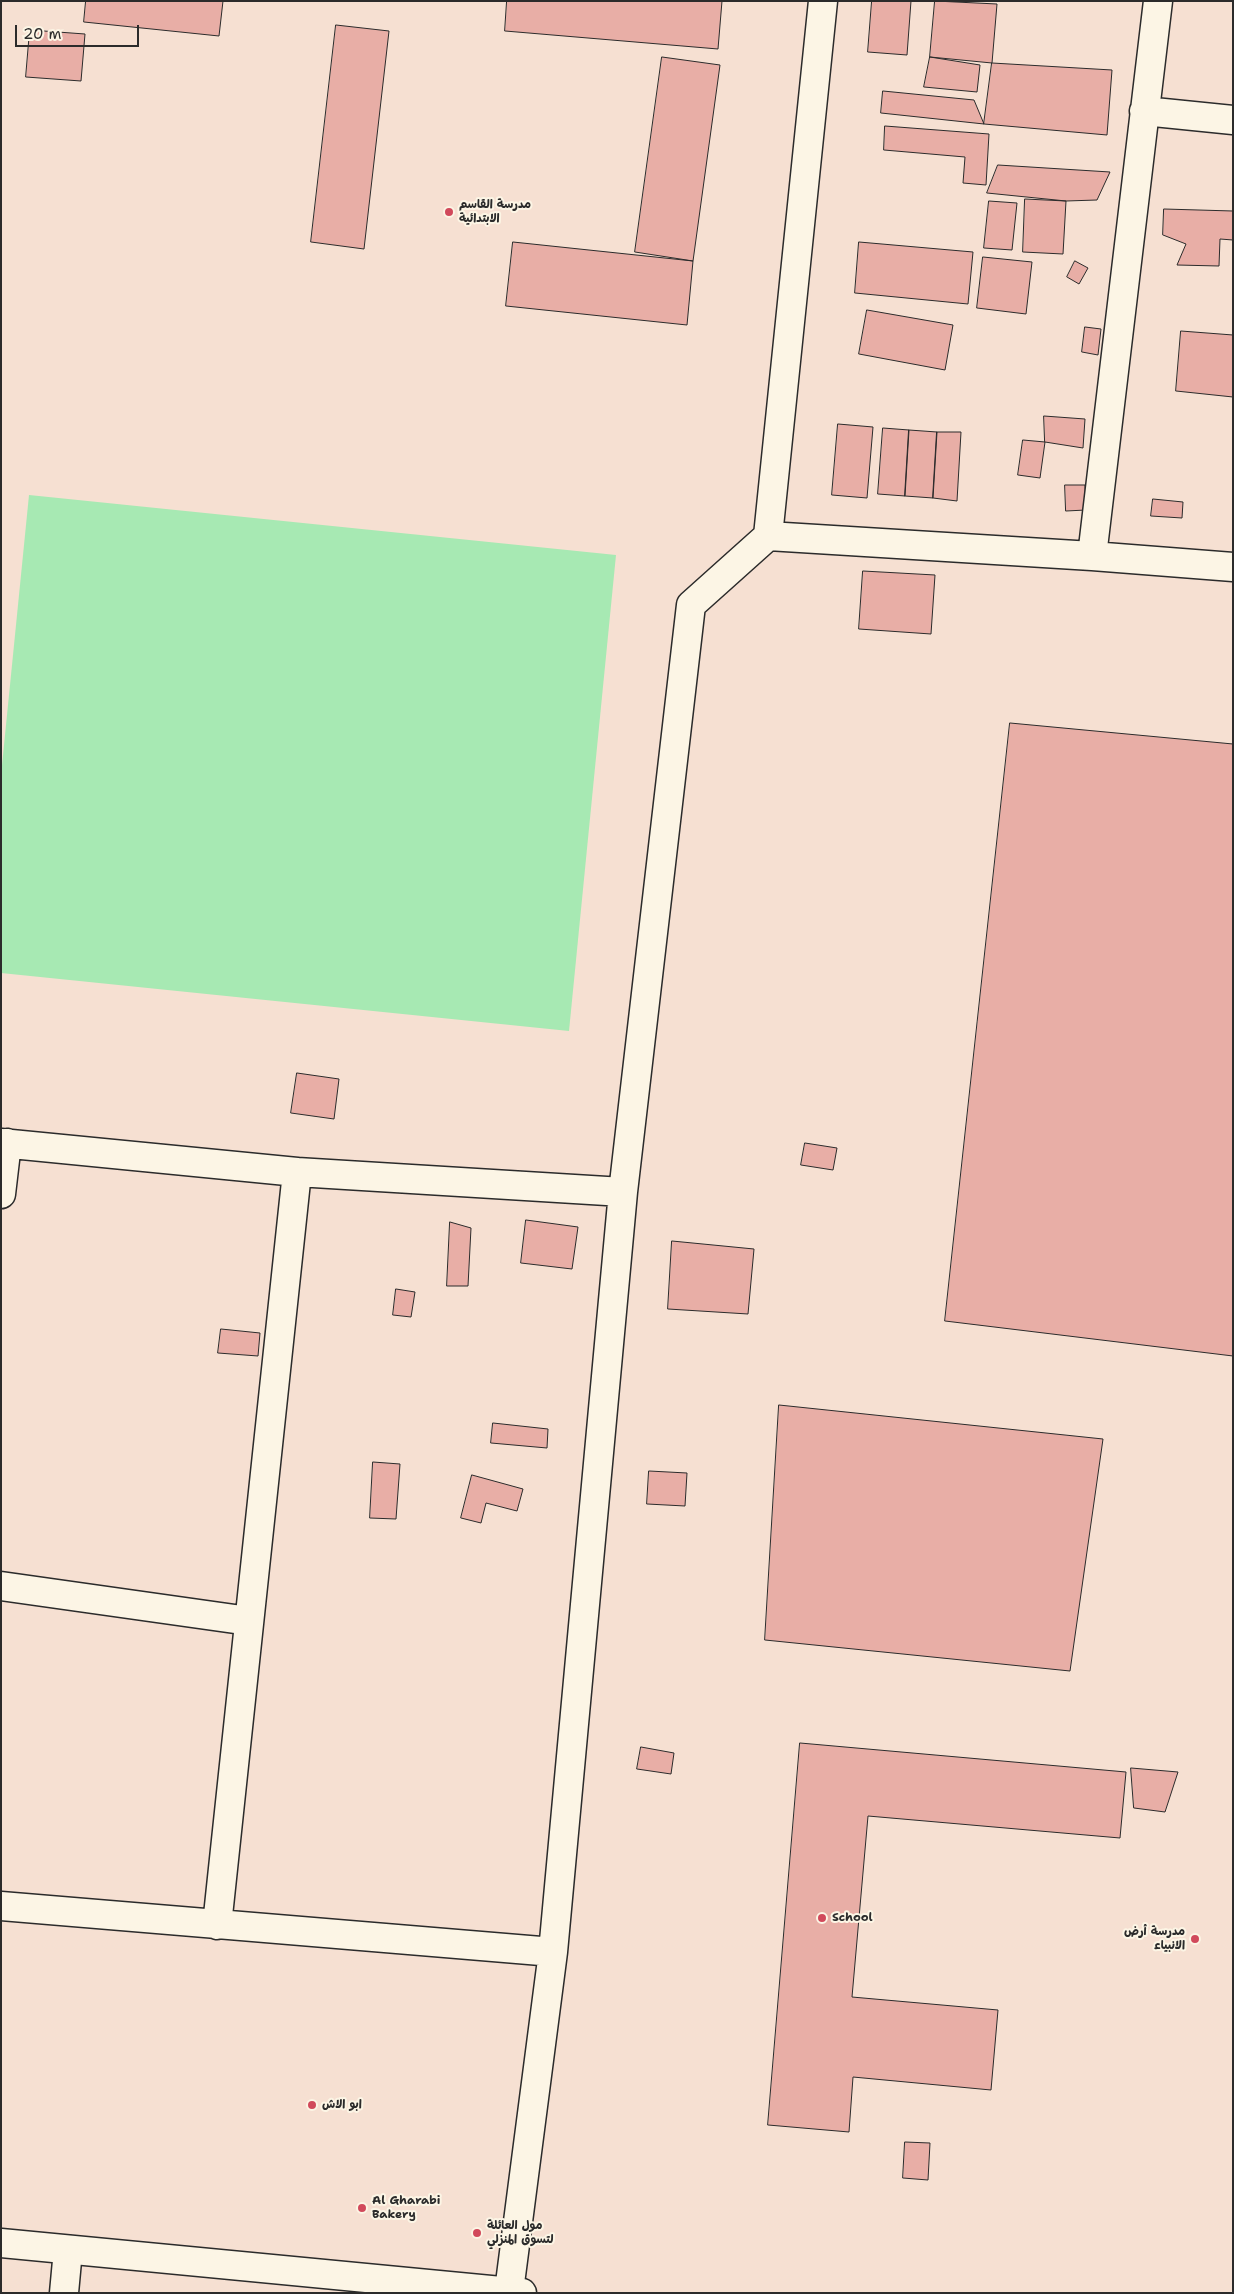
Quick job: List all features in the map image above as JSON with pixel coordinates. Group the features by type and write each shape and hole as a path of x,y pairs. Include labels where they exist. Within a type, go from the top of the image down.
{"street":[{"path":"1,2243 516,2292 554,1952 623,1192 691,605 768,536 823,1"},
{"path":"1092,556 1158,1"},
{"path":"1144,112 1233,120"},
{"path":"768,536 1092,556 1233,567"},
{"path":"1,1194 4,1143 297,1172 623,1192"},
{"path":"217,1925 297,1172"},
{"path":"1,1586 250,1621"},
{"path":"1,1906 554,1952"},
{"path":"64,2293 68,2250"}],"green space":[{"path":"29,495 616,555 569,1031 1,973 1,775"}],"building":[{"path":"86,1 223,1 219,36 84,22"},
{"path":"507,1 722,1 718,49 505,31"},
{"path":"872,1 911,1 907,55 868,52"},
{"path":"935,1 997,4 992,63 930,57"},
{"path":"336,25 389,31 364,249 311,242"},
{"path":"30,30 85,34 81,81 26,77"},
{"path":"662,57 720,65 693,261 635,252"},
{"path":"930,57 980,65 977,92 924,87"},
{"path":"992,63 1112,70 1107,135 984,124"},
{"path":"883,91 974,100 984,124 881,113"},
{"path":"885,126 989,134 986,185 963,183 965,157 884,150"},
{"path":"998,165 1110,172 1097,200 1066,201 987,193"},
{"path":"1025,199 1066,201 1063,254 1023,252"},
{"path":"989,201 1017,203 1012,250 984,248"},
{"path":"1164,209 1233,211 1233,240 1220,239 1219,266 1177,265 1186,244 1163,235"},
{"path":"513,242 693,261 687,325 506,306"},
{"path":"859,242 973,252 968,304 855,293"},
{"path":"983,257 1032,262 1026,314 977,308"},
{"path":"1075,261 1088,268 1079,284 1067,277"},
{"path":"867,310 953,325 945,370 859,354"},
{"path":"1085,327 1101,329 1098,355 1082,352"},
{"path":"1181,331 1233,335 1233,397 1176,391"},
{"path":"1044,416 1085,419 1083,448 1045,442"},
{"path":"838,424 873,427 867,498 832,495"},
{"path":"883,428 909,430 905,496 878,494"},
{"path":"909,430 937,432 933,498 905,496"},
{"path":"937,432 961,432 957,501 933,498"},
{"path":"1023,440 1045,442 1040,478 1018,475"},
{"path":"1065,485 1085,485 1086,510 1066,511"},
{"path":"1153,499 1183,502 1182,518 1151,516"},
{"path":"863,571 935,575 931,634 859,629"},
{"path":"1010,723 1233,744 1233,1356 945,1321"},
{"path":"297,1073 339,1079 334,1119 291,1113"},
{"path":"805,1143 837,1148 833,1170 801,1165"},
{"path":"526,1220 578,1227 572,1269 521,1263"},
{"path":"450,1222 471,1228 468,1286 447,1286"},
{"path":"672,1241 754,1249 748,1314 668,1309"},
{"path":"396,1289 415,1292 411,1317 393,1315"},
{"path":"221,1329 260,1333 258,1356 218,1353"},
{"path":"779,1405 1103,1439 1070,1671 765,1640"},
{"path":"493,1423 548,1429 547,1448 491,1443"},
{"path":"373,1462 400,1464 396,1519 370,1518"},
{"path":"649,1471 687,1473 685,1506 647,1504"},
{"path":"472,1475 523,1489 517,1511 486,1503 481,1523 461,1518"},
{"name":"School","path":"800,1743 1126,1772 1120,1838 868,1816 852,1997 998,2010 991,2090 853,2077 849,2132 768,2125"},
{"path":"641,1747 674,1753 671,1774 637,1769"},
{"path":"1131,1768 1178,1772 1165,1812 1134,1808"},
{"path":"905,2142 930,2143 928,2180 903,2178"}],"place":[{"name":"مدرسة القاسم الابتدائية","path":"449,212"},
{"name":"School","path":"822,1918"},
{"name":"مدرسة أرض الانبياء","path":"1195,1939"},
{"name":"ابو الاش","path":"312,2105"},
{"name":"Al Gharabi Bakery","path":"362,2208"},
{"name":"مول العائلة لتسوق المنزلي","path":"477,2233"}]}
